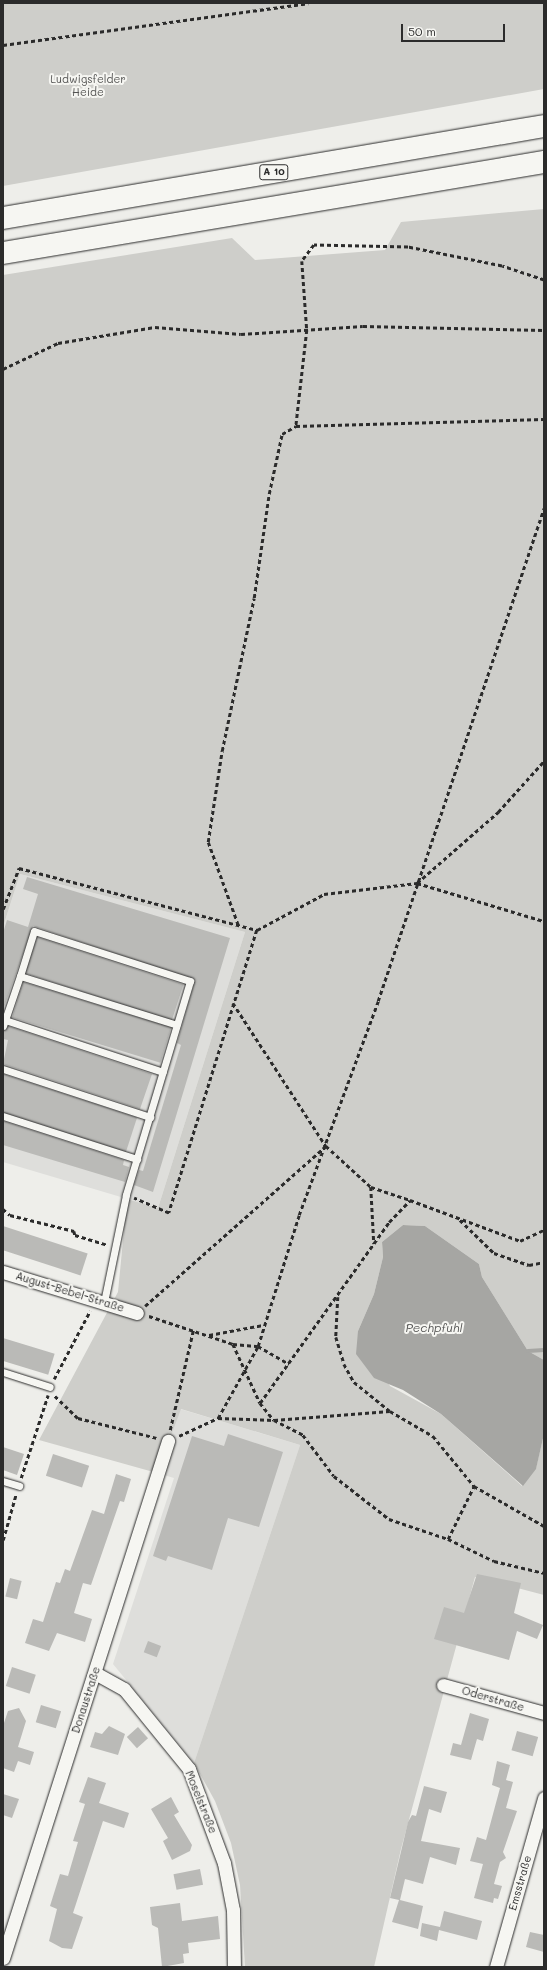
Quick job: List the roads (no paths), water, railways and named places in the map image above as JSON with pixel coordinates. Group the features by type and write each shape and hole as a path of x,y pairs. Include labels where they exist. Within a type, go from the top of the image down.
{"highway":[{"name":"A 10","path":"3,218 544,126"},
{"path":"3,253 544,162"}],"street":[{"name":"August-Bebel-Straße","path":"3,1272 137,1313"},
{"name":"Donaustraße","path":"3,1958 168,1441"},
{"name":"Moselstraße","path":"95,1673 124,1689 189,1769 224,1863 233,1910 234,1967"},
{"name":"Oderstraße","path":"443,1685 544,1713"},
{"name":"Emsstraße","path":"496,1967 544,1798"}],"lane":[{"path":"99,1301 114,1247 126,1195 150,1117 190,981 34,931 4,1023 163,1072"},
{"path":"20,976 177,1025"},
{"path":"3,1069 150,1117"},
{"path":"3,1116 137,1159"},
{"path":"3,1372 50,1387"},
{"path":"3,1481 19,1486"}],"water":[{"name":"Pechpfuhl","path":"403,1225 425,1226 479,1264 482,1277 528,1351 544,1360 544,1434 536,1469 523,1486 441,1414 403,1390 374,1378 356,1354 358,1331 374,1294 383,1257 382,1242"}],"waterway":[{"path":"528,1351 544,1350"}],"park label":[{"name":"Ludwigsfelder Heide","path":"88,86"}]}
